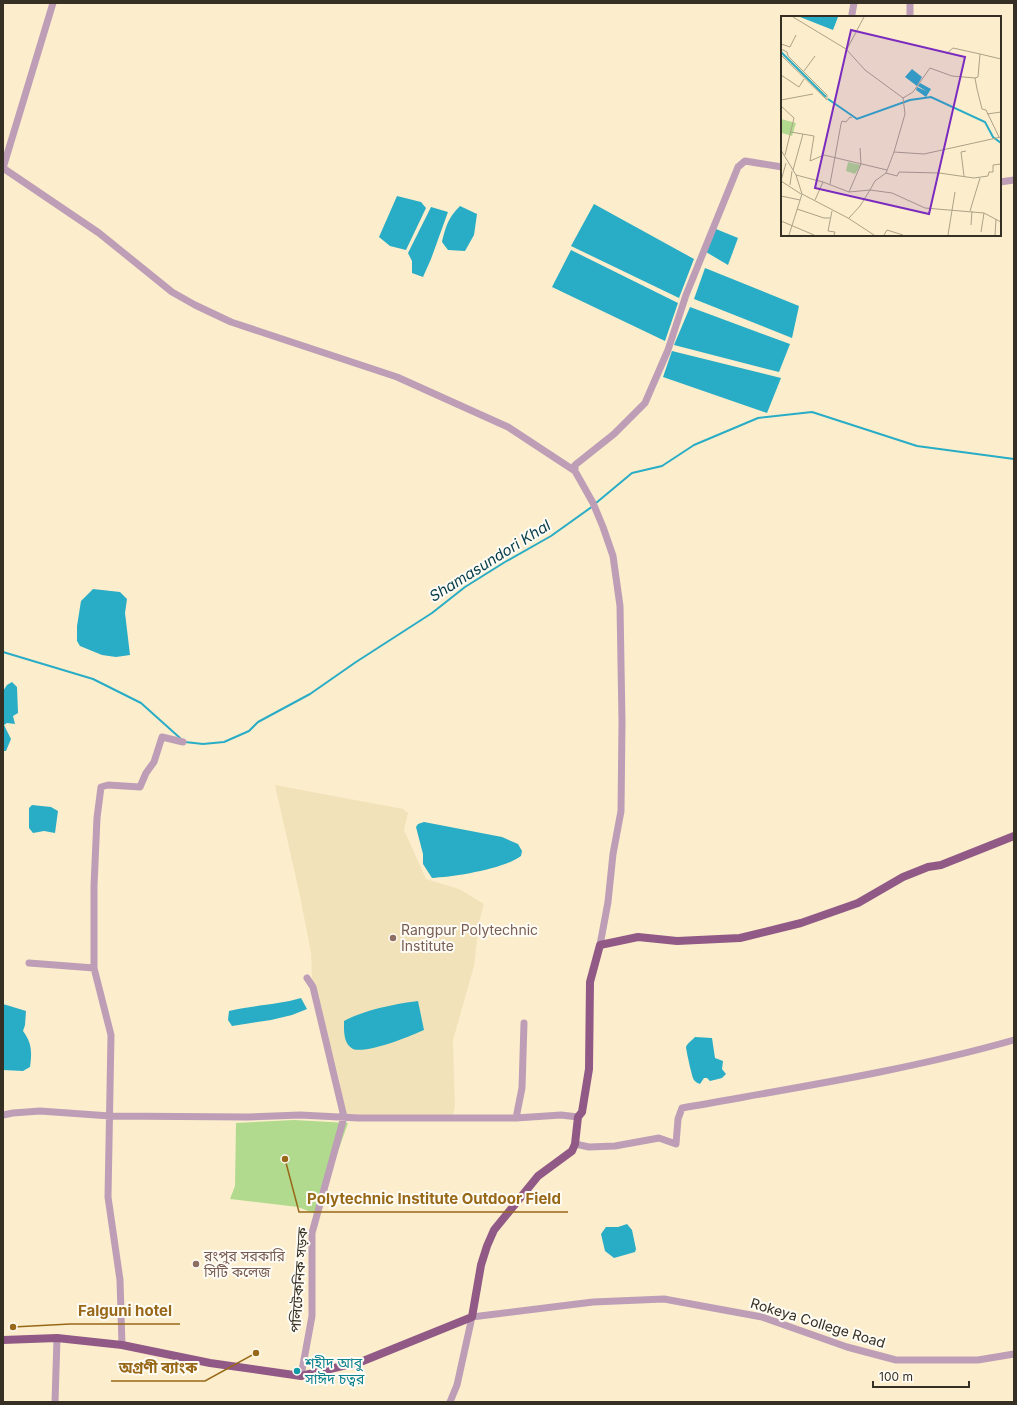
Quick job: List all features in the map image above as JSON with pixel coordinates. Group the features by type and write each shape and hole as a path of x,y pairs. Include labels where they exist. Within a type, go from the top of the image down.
{"main road":[{"path":"3,1340 57,1338 122,1345 210,1363 301,1376 363,1361 472,1317 482,1265 487,1246 494,1230 538,1176 572,1152 575,1144 578,1117 582,1112 589,1069 590,982 600,945 638,937 677,941 740,938 801,923 858,903 903,877 956,859 1014,836"}],"street":[{"path":"53,3 3,168 99,233 172,292 195,305 238,325 397,377 508,427 575,471 597,511 612,556 620,606 622,722 621,811 600,945"},
{"path":"852,14 854,3"},
{"path":"910,3 910,16"},
{"path":"575,471 575,465 614,434 644,403 668,350 686,294 738,167 745,161 781,167"},
{"path":"1001,182 1014,180"},
{"path":"122,1345 120,1280 108,1197 111,1035 94,968 94,878 97,818 101,787 108,785 140,787 146,773 154,762 162,737 183,742"},
{"path":"30,963 94,968"},
{"path":"307,978 313,987 344,1117"},
{"path":"516,1118 522,1088 524,1023"},
{"path":"575,1144 588,1147 615,1146 659,1138 676,1144 678,1119 682,1108 844,1079 969,1053 1014,1040"},
{"path":"3,1115 40,1111 110,1116 247,1117 300,1115 344,1117 516,1118 561,1115 578,1117"},
{"name":"পলিটেকনিক সড়ক","path":"301,1376 312,1316 312,1233 344,1117"},
{"name":"Rokeya College Road","path":"472,1317 593,1302 664,1299 762,1318 847,1347 896,1360 978,1360 1014,1354"},
{"path":"450,1402 457,1385 472,1317"},
{"path":"55,1402 57,1338"}],"shaded area":[{"name":"Rangpur Polytechnic Institute","path":"275,785 403,809 408,813 404,830 426,879 459,889 484,904 479,922 474,966 453,1040 455,1106 453,1116 342,1115 340,1083 312,978 311,953"}],"green space":[{"path":"294,1120 348,1123 316,1214 298,1207 230,1199 235,1186 236,1123"}],"water":[{"path":"397,196 421,202 426,208 406,250 390,246 379,237"},
{"path":"594,204 694,259 679,298 571,246"},
{"path":"460,206 477,214 474,235 465,251 448,250 442,242 443,236 450,218"},
{"path":"431,207 448,212 423,277 412,273 412,261 408,253"},
{"path":"716,229 738,238 728,265 706,252"},
{"path":"571,250 678,303 665,341 552,287"},
{"path":"705,268 799,306 792,338 694,299"},
{"path":"690,307 790,344 779,372 674,345"},
{"path":"672,351 781,378 767,413 663,377"},
{"path":"93,589 120,592 127,599 125,613 130,655 116,657 102,655 80,646 77,641 77,626 81,601"},
{"path":"12,682 17,687 18,713 13,716 15,724 7,723 4,725 11,739 6,751 3,751 3,691 7,685"},
{"path":"32,805 51,807 58,811 55,833 44,831 33,833 29,828 29,808"},
{"path":"424,822 502,837 518,844 522,851 521,856 503,865 491,868 465,874 432,878 423,864 423,854 416,827 418,824"},
{"path":"301,998 307,1009 292,1015 232,1026 228,1020 229,1011"},
{"path":"418,1001 424,1030 389,1044 368,1049 353,1049 347,1044 344,1021 351,1017 380,1008"},
{"path":"3,1004 26,1011 23,1031 30,1044 31,1057 30,1067 23,1071 3,1070"},
{"path":"695,1037 712,1038 715,1058 723,1061 722,1069 726,1074 722,1078 710,1081 707,1078 704,1078 700,1084 694,1081 686,1047"},
{"path":"627,1224 632,1230 636,1249 635,1252 614,1258 605,1251 601,1234 606,1227 618,1227"}],"waterway":[{"name":"Shamasundori Khal","path":"596,503 632,473 662,466 694,445 758,418 812,412 917,446 1014,459"},
{"name":"Shamasundori Khal","path":"185,742 203,744 224,742 249,731 258,722 310,694 356,662 432,613 465,587 551,536 593,506"},
{"name":"Shamasundori Khal","path":"3,652 93,679 141,703 180,738"}],"place":[{"name":"Rangpur Polytechnic Institute","path":"393,938"},
{"name":"Polytechnic Institute Outdoor Field","path":"285,1159"},
{"name":"রংপুর সরকারি সিটি কলেজ","path":"196,1264"},
{"name":"Falguni hotel","path":"13,1327"},
{"name":"অগ্রণী ব্যাংক","path":"256,1353"},
{"name":"শহীদ আবু সাঈদ চত্বর","path":"297,1371"}]}
